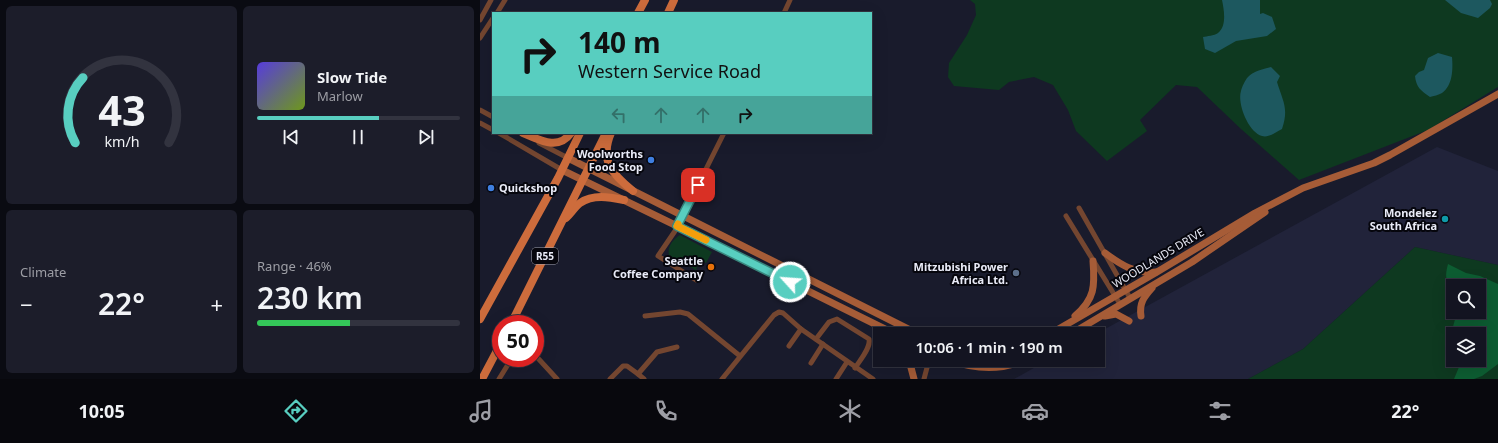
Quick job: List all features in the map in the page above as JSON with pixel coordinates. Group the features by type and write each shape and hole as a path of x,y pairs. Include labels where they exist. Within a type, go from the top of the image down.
{"main road":[{"path":"639,12 645,0"},
{"path":"668,12 674,0"},
{"name":"WOODLANDS DRIVE","path":"1063,327 1255,213 1303,188 1390,155 1498,94"},
{"path":"525,134 551,143 558,143 567,138 570,134"},
{"name":"R55","path":"480,319 562,170 580,134"},
{"name":"R55","path":"516,315 605,134"},
{"path":"611,134 607,143 608,162 618,179 633,191"},
{"path":"568,158 904,327"},
{"path":"562,170 881,327"},
{"path":"560,224 580,203 592,198 601,197 624,200"},
{"name":"WOODLANDS DRIVE","path":"1083,327 1192,262 1232,236 1278,202"},
{"path":"1105,253 1130,269 1148,273 1157,272"},
{"path":"1063,327 1080,312 1091,298 1094,283 1093,261"},
{"path":"1141,316 1141,302 1158,282"},
{"path":"1098,318 1116,314 1129,321"},
{"path":"482,379 492,360"},
{"path":"911,367 914,379"},
{"path":"985,367 1000,367"}],"street":[{"path":"480,20 492,0"},
{"path":"498,12 505,0"},
{"path":"784,12 790,0"},
{"path":"480,38 492,20"},
{"path":"480,110 492,116"},
{"path":"480,123 492,129"},
{"path":"502,134 562,170"},
{"path":"524,134 568,158"},
{"path":"696,280 658,256 677,226 723,134"},
{"path":"1079,208 1130,298"},
{"path":"1066,216 1120,304"},
{"path":"645,316 680,312 688,314 740,356"},
{"path":"722,379 762,332 774,315 779,312 783,313 802,329 871,378"},
{"path":"816,339 829,322 837,319 869,339 870,342 867,349 855,368"},
{"path":"789,346 802,329"},
{"path":"811,363 823,344"},
{"path":"610,379 623,366 627,366 639,377 656,352 677,348"},
{"path":"836,379 848,362"},
{"path":"544,365 557,379"},
{"path":"499,379 506,367"},
{"path":"924,379 927,367"}],"shaded area":[{"path":"970,0 1498,0 1498,87 1428,130 1299,180 1241,129 1197,87 1176,85 1140,120 1147,131 1107,161 1076,131 1068,110 1053,85 1034,77 1009,82 999,90 954,86 948,77 949,63 967,35 976,15 975,4"},
{"path":"1222,0 1260,0 1260,14 1263,13 1272,17 1276,29 1267,36 1236,41 1215,53 1205,49 1203,37 1218,33 1223,26 1224,18"},
{"path":"1445,0 1490,0 1492,4 1490,8 1478,18 1461,13"},
{"path":"1438,53 1452,57 1452,76 1446,90 1441,94 1430,97 1424,93 1416,83 1415,76 1424,70 1428,58"},
{"path":"1271,67 1280,76 1277,82 1284,105 1285,116 1282,129 1267,136 1262,136 1252,129 1248,123 1242,109 1240,96 1244,84 1250,75 1259,70"},
{"path":"1437,147 1498,171 1498,265 1415,247 1303,349 1248,379 1014,379 1035,367 1105,367 1105,329"},
{"path":"680,235 712,252 706,263 701,261 696,269 702,273 699,278 693,275 696,270 675,259 673,263 670,259 669,248 673,240"},
{"path":"1415,247 1498,265 1498,379 1248,379 1303,349"}],"green space":[{"path":"1448,264 1466,273 1480,276 1498,284 1498,364 1482,376 1474,379 1454,379 1459,367 1486,367 1486,327 1453,327 1455,319 1486,319 1486,279 1446,279"}],"slow traffic":[{"path":"678,224 677,226 706,240"}],"place":[{"name":"Woolworths Food Stop","path":"651,160"},
{"name":"Quickshop","path":"491,188"},
{"name":"Mondelez South Africa","path":"1445,219"},
{"name":"Seattle Coffee Company","path":"711,267"},
{"name":"Mitzubishi Power Africa Ltd.","path":"1016,273"}],"route":[{"path":"698,185 677,226 790,282"}]}
